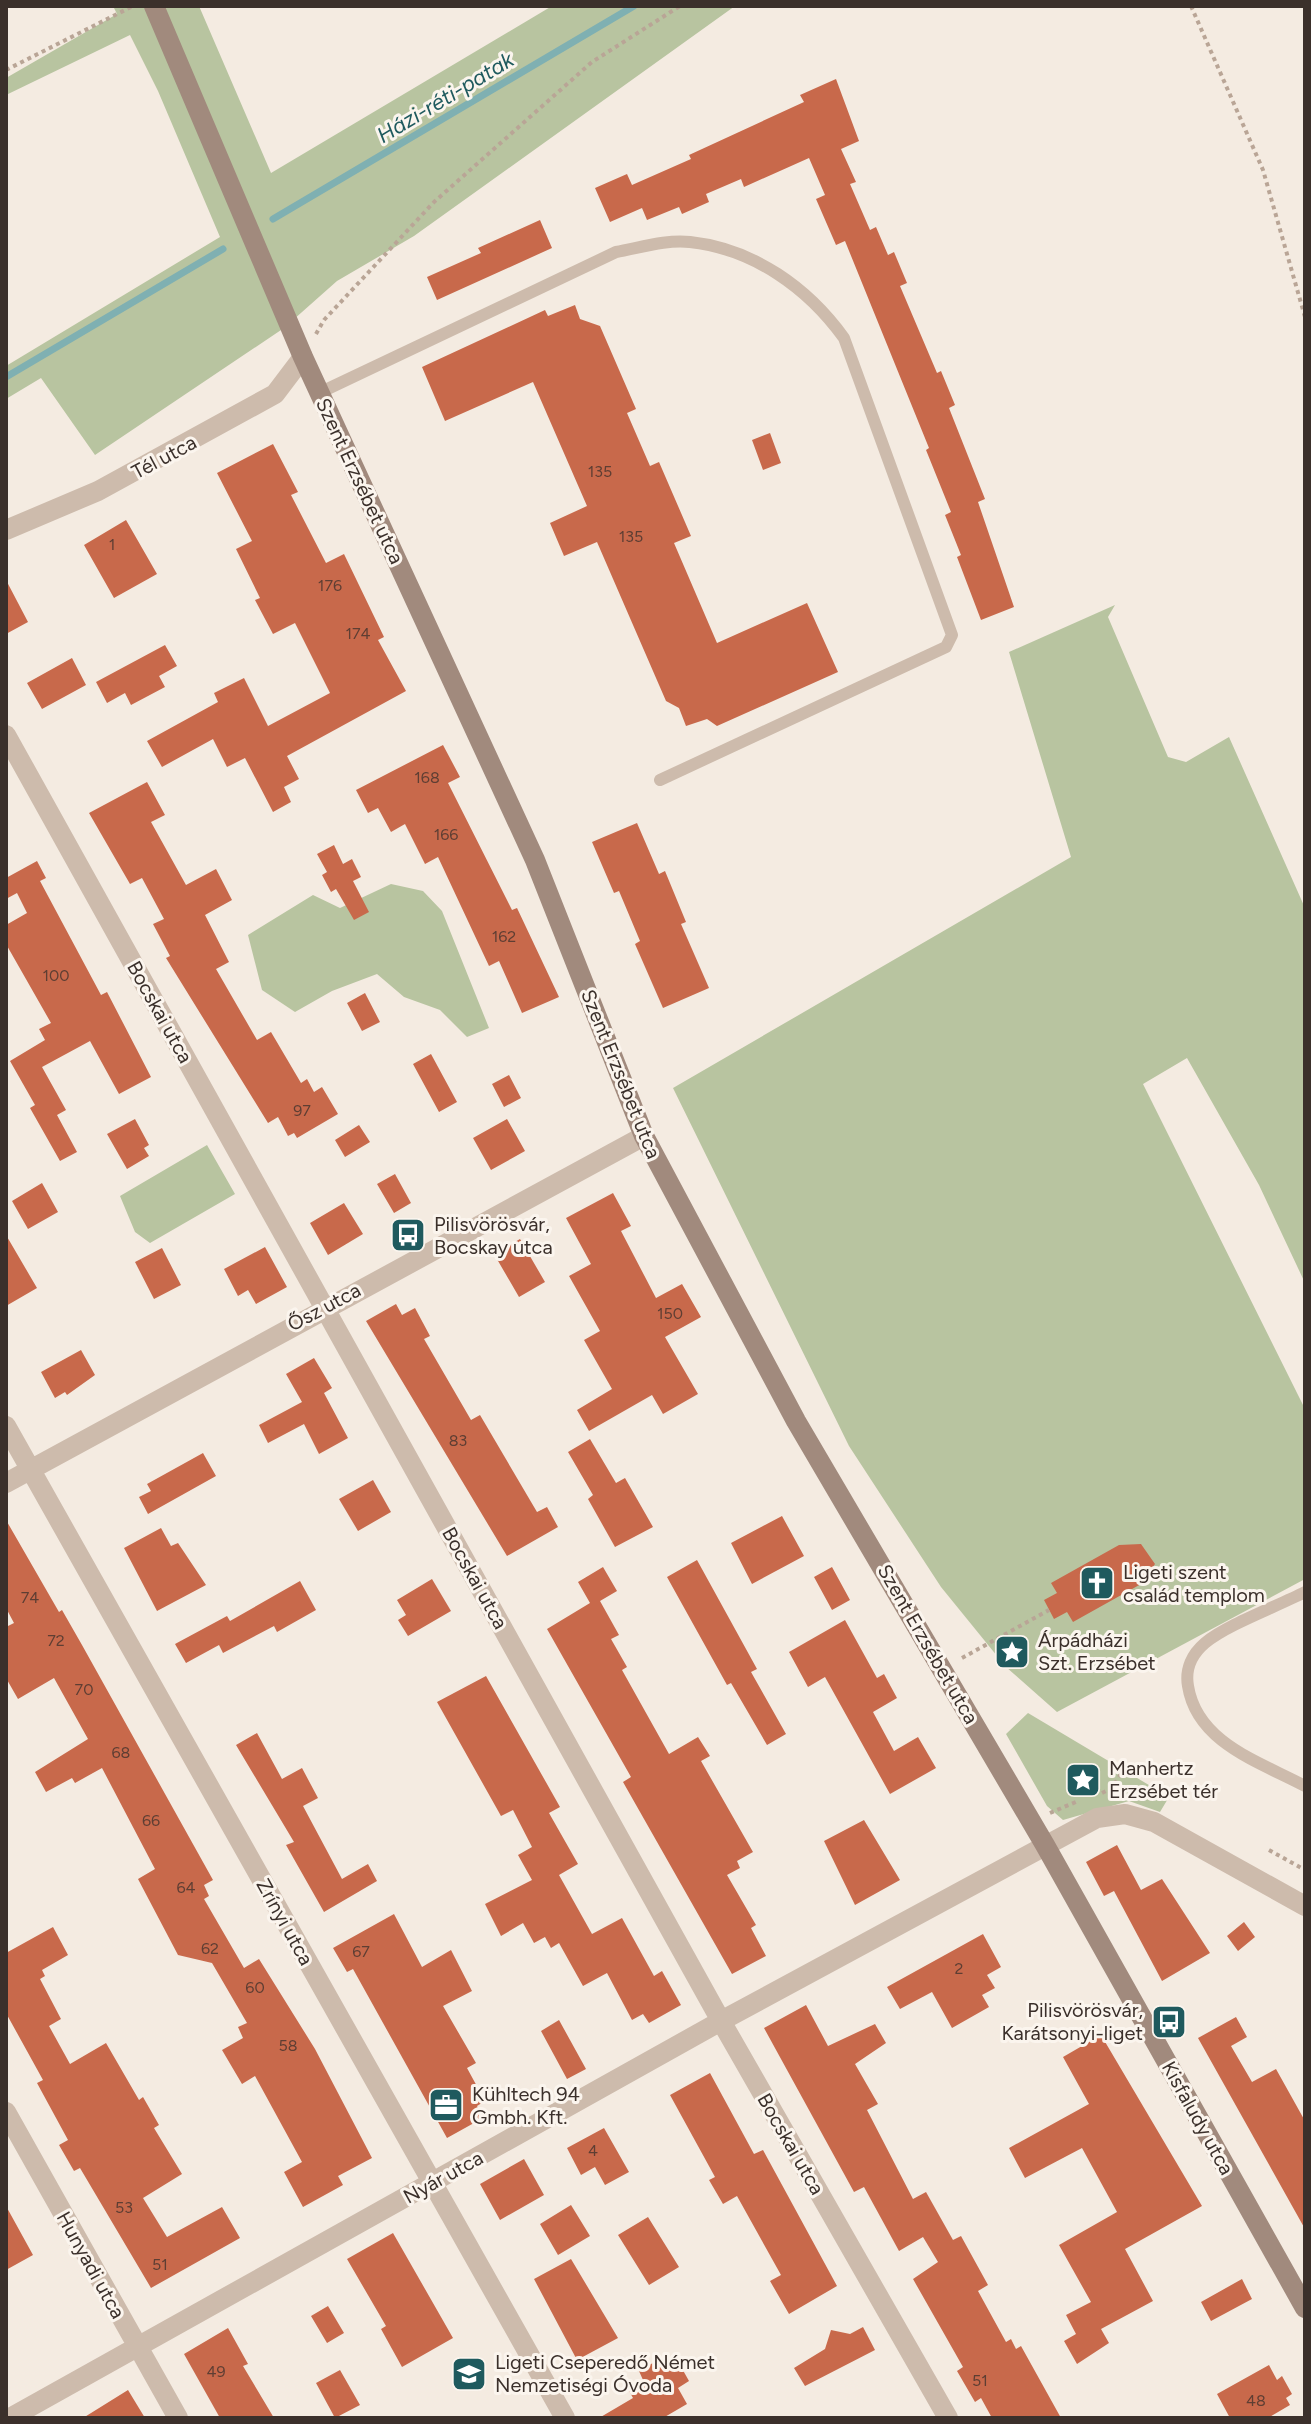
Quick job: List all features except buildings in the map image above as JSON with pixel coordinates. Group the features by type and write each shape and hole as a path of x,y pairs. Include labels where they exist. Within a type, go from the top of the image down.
{"street":[{"name":"Szent Erzsébet utca","path":"154,6 319,393 535,860 644,1136 804,1434 1045,1845"},
{"name":"Tél utca","path":"6,530 98,491 275,394 303,357"},
{"name":"Bocskai utca","path":"6,735 721,2021 948,2418"},
{"name":"Ősz utca","path":"6,1483 325,1306 644,1136"},
{"name":"Zrínyi utca","path":"6,1426 565,2418"},
{"path":"1045,1845 1097,1818 1125,1814 1154,1822 1305,1906"},
{"name":"Nyár utca","path":"10,2418 721,2021 1045,1845"},
{"name":"Kisfaludy utca","path":"1045,1845 1305,2308"},
{"name":"Hunyadi utca","path":"6,2112 178,2418"}],"lane":[{"path":"319,393 616,252 648,246 689,241 745,258 789,279 822,308 844,338 952,635 946,647 660,780"},
{"path":"1305,1592 1207,1641 1192,1657 1187,1678 1190,1699 1207,1730 1305,1786"}],"path":[{"path":"6,70 134,6"},
{"path":"303,357 324,320 434,202 592,62 680,6"},
{"path":"1191,6 1263,170 1305,317"},
{"path":"956,1662 1049,1610"},
{"path":"1269,1850 1305,1870"}],"green space":[{"path":"113,6 199,6 271,173 552,6 735,6 414,236 337,281 284,328 95,455 41,378 6,399 6,366 220,237 158,91 130,35 6,95 6,78 117,14"},
{"path":"1115,605 1108,617 1168,757 1186,762 1229,737 1305,908 1305,1283 1259,1185 1187,1058 1143,1084 1305,1409 1305,1579 1057,1712 1006,1667 941,1587 849,1446 673,1088 1071,857 1009,652"},
{"path":"391,884 423,891 442,911 489,1028 467,1037 440,1010 404,997 377,974 332,991 295,1012 262,990 248,935 313,895 340,908"},
{"path":"207,1145 235,1194 150,1243 135,1232 120,1196"},
{"path":"1028,1713 1169,1797 1160,1812 1129,1801 1063,1820 1047,1806 1006,1734"}],"waterway":[{"name":"Házi-réti-patak","path":"273,219 634,6"},
{"name":"Házi-réti-patak","path":"6,377 223,249"}],"place":[{"name":"Pilisvörösvár, Bocskay utca","path":"408,1235"},
{"name":"Ligeti szent család templom","path":"1097,1583"},
{"name":"Árpádházi Szt. Erzsébet","path":"1012,1652"},
{"name":"Manhertz Erzsébet tér","path":"1083,1780"},
{"name":"Pilisvörösvár, Karátsonyi-liget","path":"1169,2022"},
{"name":"Kühltech 94 Gmbh. Kft.","path":"446,2105"},
{"name":"Ligeti Cseperedő Német Nemzetiségi Óvoda","path":"469,2374"}]}
